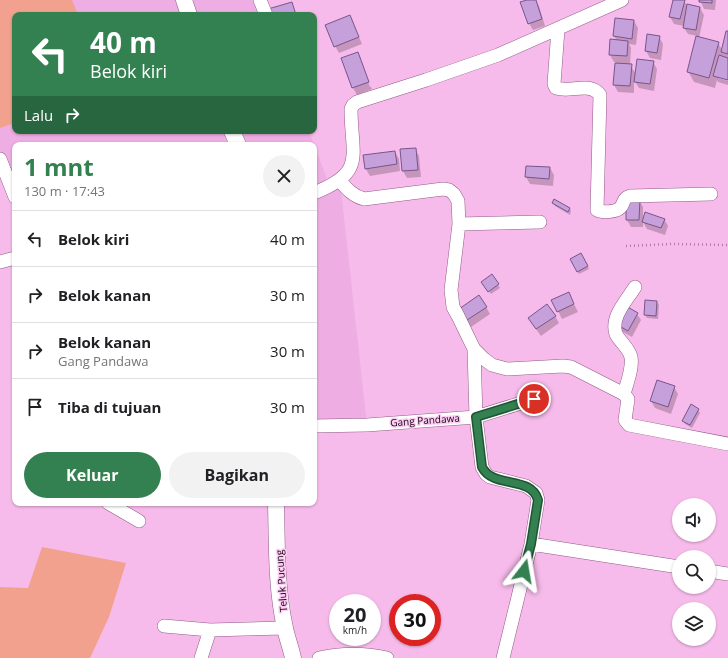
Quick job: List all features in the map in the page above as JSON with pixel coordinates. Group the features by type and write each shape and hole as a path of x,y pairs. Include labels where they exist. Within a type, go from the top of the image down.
{"street":[{"path":"184,0 189,12"},
{"path":"260,0 265,12"},
{"path":"317,192 340,181 347,173 353,162 354,153 351,109 357,102 498,55 558,29 598,6 622,0"},
{"path":"558,29 554,84 556,88 591,88 597,90 600,94 597,210 602,212 618,210 622,207 623,200 630,196 711,194"},
{"path":"0,159 12,189"},
{"path":"340,181 351,193 358,198 364,199 443,189 449,190 454,194 458,201 459,224 451,290 452,299 457,314 474,349 484,360 500,368 507,369 563,366 571,367 624,394 628,399 625,420 629,425 728,444"},
{"path":"459,224 540,222"},
{"path":"0,262 12,259"},
{"path":"624,394 631,365 631,358 629,352 616,334 615,326 616,317 635,287"},
{"path":"474,349 476,417 482,467 490,477 526,486 536,493 538,500 531,544 503,658"},
{"name":"Gang Pandawa","path":"317,426 476,417 534,399"},
{"path":"113,506 139,521"},
{"name":"Teluk Pucung","path":"276,506 278,576 285,628 293,658"},
{"path":"531,544 672,565"},
{"path":"716,572 728,574"},
{"path":"164,626 210,630 285,628"},
{"path":"201,658 210,630"},
{"path":"319,658 352,654 387,658"}],"path":[{"path":"626,246 672,244 728,245"}],"shaded area":[{"path":"0,0 260,0 265,12 12,12 12,134 310,134 313,142 12,142 12,189 0,159"},
{"path":"0,0 72,0 77,12 12,12 12,124 0,128"},
{"path":"317,152 330,187 340,181 367,425 317,426"},
{"path":"42,547 126,563 109,617 90,658 0,658 0,587 28,588"}],"building":[{"path":"536,0 542,19 528,24 520,2"},
{"path":"673,0 685,0 680,19 669,17"},
{"path":"699,0 712,0 712,3 699,2"},
{"path":"292,2 295,12 269,12 268,9"},
{"path":"687,4 700,7 696,30 683,28"},
{"path":"350,15 359,37 334,47 325,25"},
{"path":"615,18 634,20 632,39 613,36"},
{"path":"726,31 728,31 728,54 721,52"},
{"path":"647,34 660,36 657,53 645,51"},
{"path":"696,36 719,42 709,78 687,72"},
{"path":"610,39 628,41 627,56 609,55"},
{"path":"358,52 369,82 352,88 341,58"},
{"path":"719,55 728,58 728,80 713,76"},
{"path":"637,59 654,61 650,84 634,82"},
{"path":"615,63 632,64 630,86 613,85"},
{"path":"416,148 418,170 402,171 400,149"},
{"path":"395,151 397,164 365,169 363,155"},
{"path":"526,166 550,167 549,179 525,177"},
{"path":"626,198 640,199 639,220 626,220"},
{"path":"554,199 570,208 568,212 552,203"},
{"path":"645,212 665,219 661,228 642,222"},
{"path":"581,253 588,266 577,272 570,259"},
{"path":"492,274 499,284 488,292 481,282"},
{"path":"569,292 574,304 557,312 551,300"},
{"path":"479,295 487,307 467,320 459,309"},
{"path":"645,300 657,301 656,316 644,315"},
{"path":"547,304 556,316 536,329 528,318"},
{"path":"626,306 638,313 628,331 616,324"},
{"path":"657,380 675,386 668,407 650,401"},
{"path":"691,404 699,409 690,425 682,421"}],"route":[{"path":"524,571 531,544 538,500 536,493 526,486 490,477 486,474 482,467 476,417 534,399"}]}
